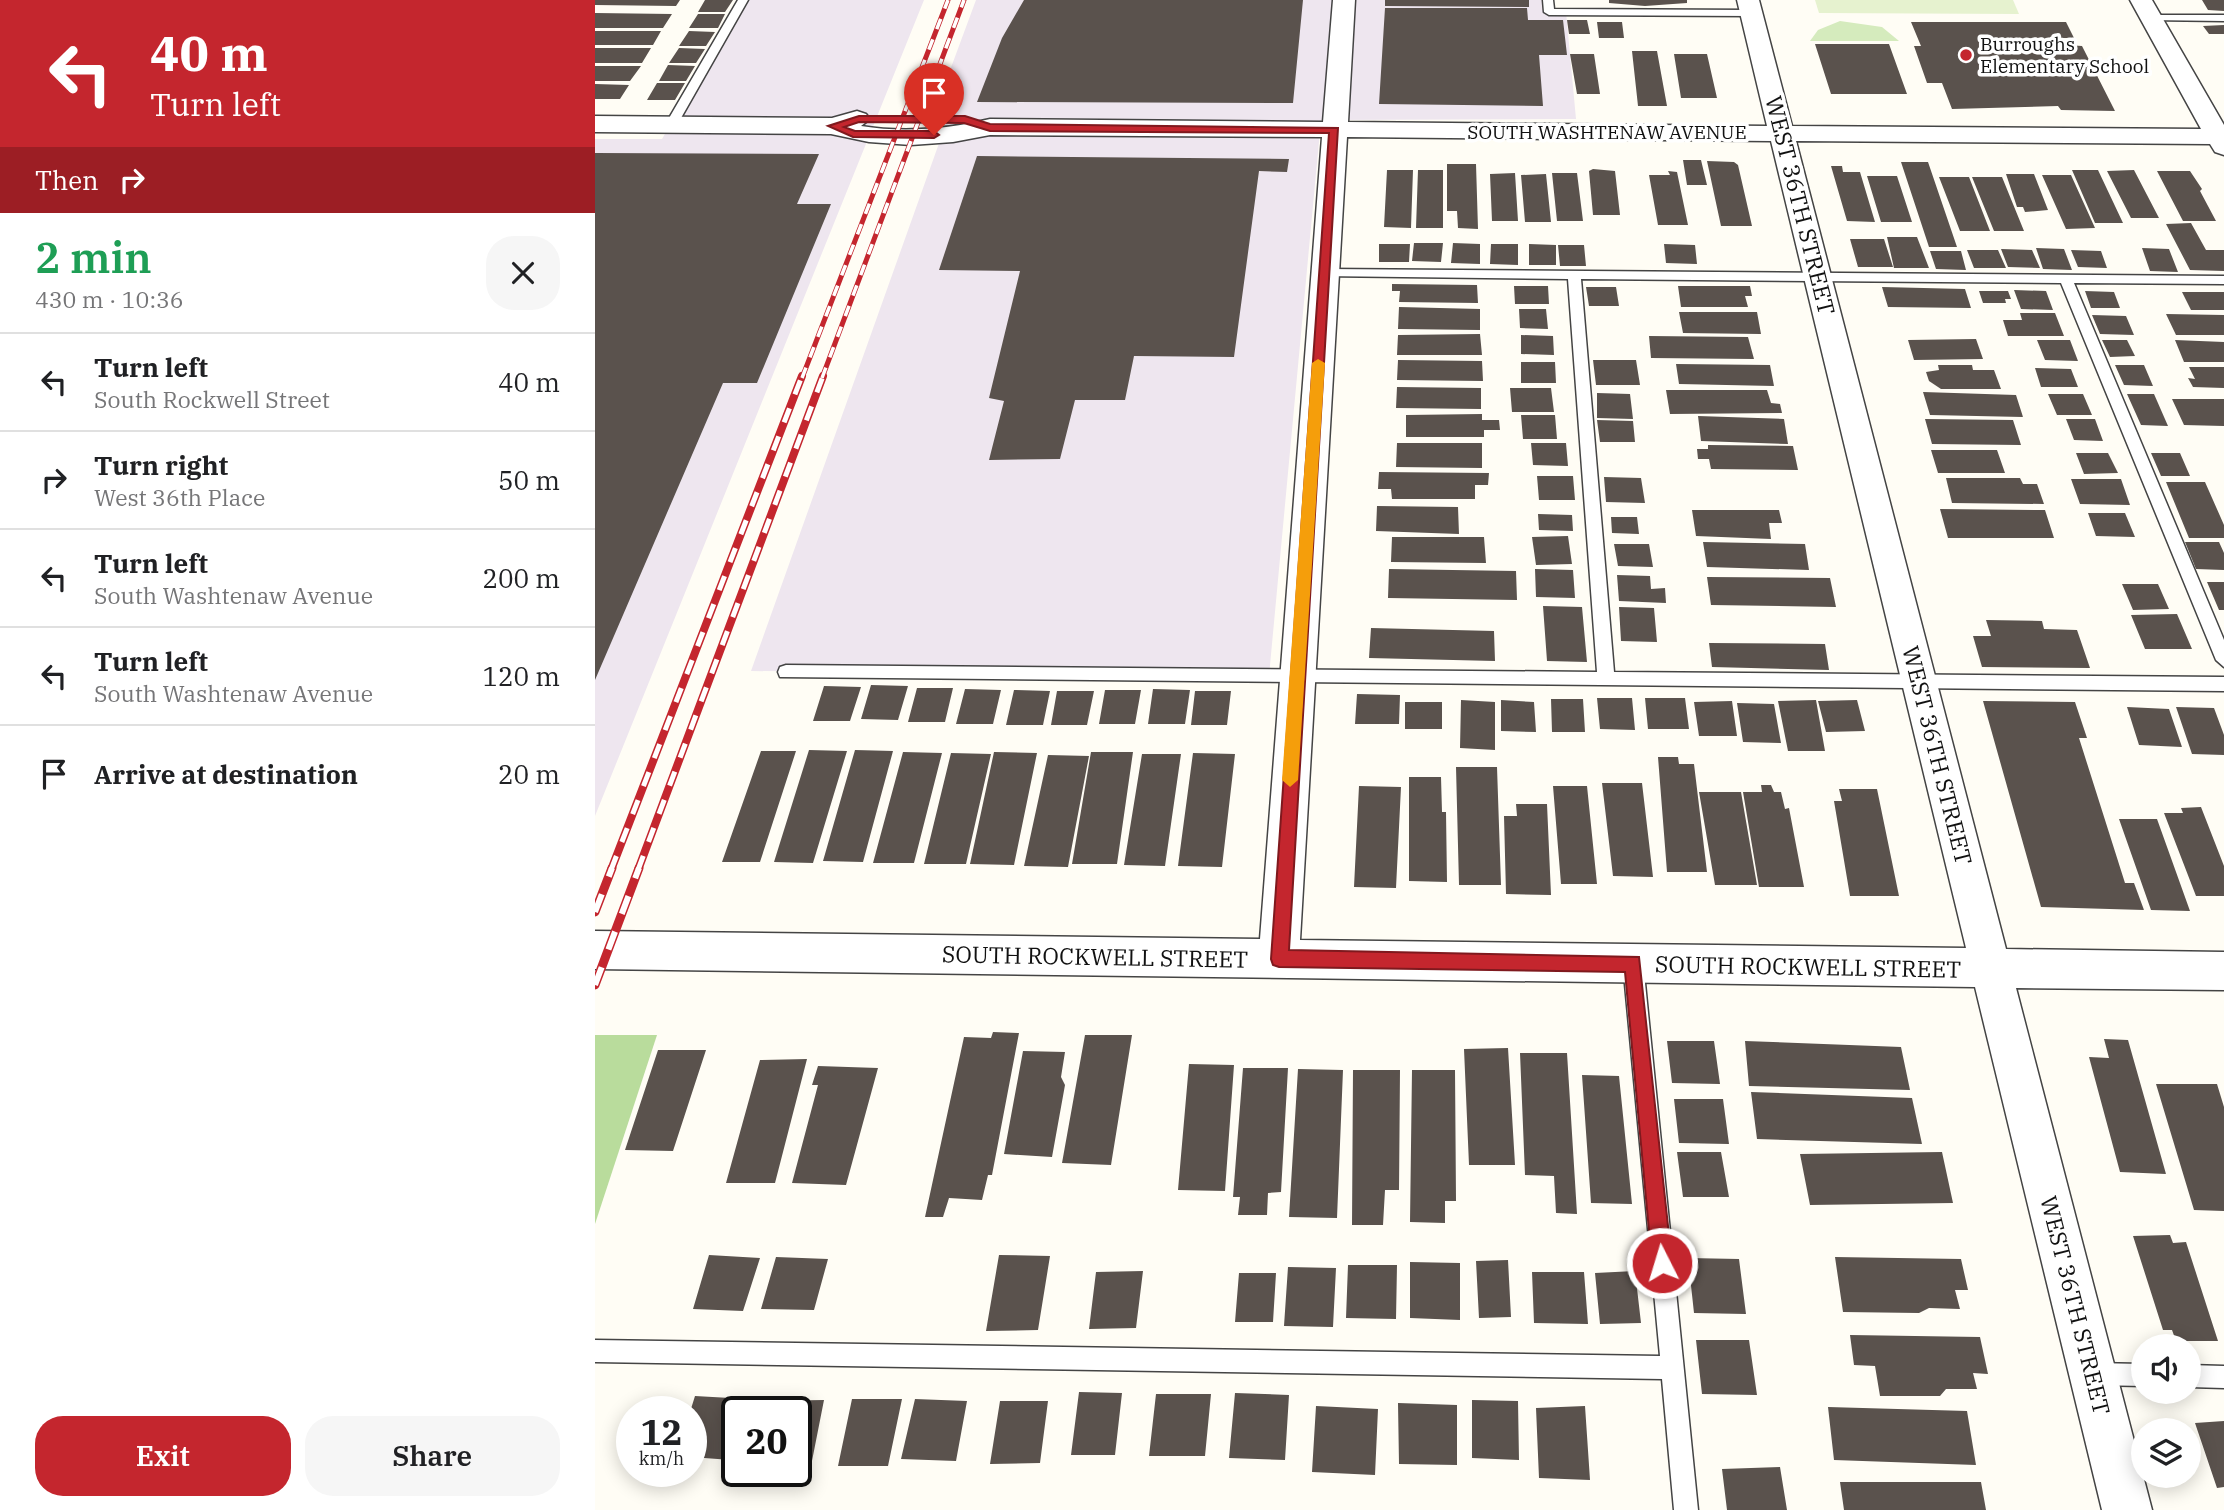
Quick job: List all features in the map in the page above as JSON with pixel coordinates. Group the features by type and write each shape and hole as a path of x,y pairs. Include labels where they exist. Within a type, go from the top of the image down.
{"street":[{"path":"1279,959 1296,677 1344,0"},
{"name":"WEST 36TH STREET","path":"1750,7 1784,133 2127,1510"},
{"path":"2146,9 2222,140"},
{"name":"SOUTH WASHTENAW AVENUE","path":"595,124 833,126 853,134 947,135 990,127 1784,133 2222,140"},
{"name":"SOUTH ROCKWELL STREET","path":"595,950 2224,971"}],"lane":[{"path":"671,125 743,0"},
{"path":"1548,0 1549,12 1750,7"},
{"path":"2146,9 2224,18"},
{"path":"1325,273 2224,280"},
{"path":"1574,275 1606,679"},
{"path":"2066,279 2224,660"},
{"path":"786,672 2224,684"},
{"path":"1633,963 1686,1510"},
{"path":"595,1351 1672,1368"},
{"path":"2093,1374 2131,1375"},
{"path":"2201,1376 2224,1377"}],"shaded area":[{"path":"743,0 924,0 595,816 595,139 662,139"},
{"path":"976,0 1548,0 1549,11 1566,12 1576,119 1321,120 1269,676 751,671 953,104 954,100 939,100"}],"green space":[{"path":"1815,0 2013,0 2019,14 1819,13"},
{"path":"1840,21 1882,27 1899,41 1810,41 1818,30"},
{"path":"595,1035 657,1035 595,1224"}],"building":[{"path":"595,0 680,0 676,6 595,5"},
{"path":"705,0 733,0 725,12 698,12"},
{"path":"1024,0 1303,0 1293,103 977,102 1002,38"},
{"path":"1385,0 1529,0 1529,7 1385,6"},
{"path":"1609,0 1687,0 1687,3 1645,6 1609,3"},
{"path":"2202,0 2224,0 2224,11 2208,10"},
{"path":"1385,8 1527,8 1528,20 1563,20 1567,55 1539,55 1543,106 1379,104"},
{"path":"595,13 672,14 663,28 595,28"},
{"path":"698,14 725,14 718,28 689,28"},
{"path":"1567,20 1587,20 1590,34 1569,34"},
{"path":"1597,22 1622,22 1624,38 1599,38"},
{"path":"1911,22 2066,22 2074,38 2056,38 2058,44 2051,44 2082,46 2115,111 2061,110 2058,106 1952,109 1942,83 1927,83 1914,46 1921,46"},
{"path":"2224,25 2224,34 2209,34 2203,26"},
{"path":"595,31 661,31 653,45 595,45"},
{"path":"689,31 715,32 706,46 679,46"},
{"path":"1815,44 1889,44 1907,94 1831,94"},
{"path":"595,48 651,48 642,63 595,63"},
{"path":"679,48 705,49 696,63 669,63"},
{"path":"1632,51 1657,51 1667,106 1638,106"},
{"path":"1570,54 1594,54 1600,94 1577,94"},
{"path":"1674,54 1707,54 1717,98 1681,98"},
{"path":"668,65 695,66 686,81 659,81"},
{"path":"595,66 641,66 630,81 595,81"},
{"path":"657,83 685,83 675,100 647,100"},
{"path":"595,84 629,85 620,99 595,99"},
{"path":"595,153 819,154 797,204 831,204 757,383 723,383 595,680"},
{"path":"977,156 1289,159 1287,172 1259,171 1234,357 1134,356 1125,400 1075,400 1060,459 989,460 1004,401 989,398 1020,271 939,270"},
{"path":"1683,160 1701,160 1707,185 1687,185"},
{"path":"1707,161 1734,162 1738,165 1752,226 1721,226"},
{"path":"1901,162 1928,162 1957,247 1929,247"},
{"path":"1447,164 1476,164 1478,229 1458,228 1457,211 1447,211"},
{"path":"1831,166 1842,166 1843,172 1860,172 1875,222 1847,221"},
{"path":"1387,170 1413,170 1411,228 1384,227"},
{"path":"1418,170 1443,170 1443,228 1416,228"},
{"path":"2072,170 2098,170 2123,223 2095,223"},
{"path":"2134,170 2159,218 2131,218 2107,171"},
{"path":"1589,171 1615,171 1620,215 1593,215"},
{"path":"1668,171 1677,172 1688,225 1658,225 1649,175 1670,175"},
{"path":"2157,171 2190,171 2202,189 2200,191 2216,221 2183,221"},
{"path":"1515,173 1518,221 1492,221 1490,174"},
{"path":"1552,173 1577,173 1583,221 1557,221"},
{"path":"1546,174 1551,222 1525,222 1521,175"},
{"path":"2006,174 2034,174 2048,210 2025,212 2023,207 2017,207"},
{"path":"2042,175 2071,175 2095,228 2066,229"},
{"path":"1867,176 1897,176 1912,222 1881,222"},
{"path":"1939,177 1969,177 1990,231 1960,231"},
{"path":"1972,177 2002,177 2024,231 1994,231"},
{"path":"2191,223 2206,250 2224,250 2224,271 2190,270 2166,224"},
{"path":"1887,237 1917,237 1929,268 1894,268"},
{"path":"1850,239 1884,239 1893,267 1858,267"},
{"path":"1414,243 1443,243 1441,262 1412,261"},
{"path":"1453,243 1480,244 1480,264 1451,263"},
{"path":"1379,244 1410,244 1409,262 1379,262"},
{"path":"1491,244 1518,244 1518,265 1490,264"},
{"path":"1529,244 1556,245 1556,265 1529,265"},
{"path":"1664,244 1695,245 1697,264 1666,263"},
{"path":"1558,245 1584,245 1586,266 1560,266"},
{"path":"2036,248 2064,249 2072,270 2043,269"},
{"path":"2142,248 2169,249 2178,272 2150,271"},
{"path":"2001,249 2032,250 2040,268 2008,267"},
{"path":"1967,250 1998,250 2006,268 1974,268"},
{"path":"2071,250 2101,251 2107,268 2078,267"},
{"path":"1930,251 1961,251 1966,270 1936,269"},
{"path":"1392,284 1477,285 1478,303 1399,302 1400,291 1392,291"},
{"path":"1514,286 1548,286 1549,304 1515,304"},
{"path":"1678,286 1750,286 1752,296 1745,296 1748,307 1681,307"},
{"path":"1586,287 1616,287 1619,306 1589,306"},
{"path":"1882,287 1965,289 1971,308 1888,307"},
{"path":"2014,290 2046,291 2053,310 2021,309"},
{"path":"1979,291 2008,291 2011,299 2005,299 2006,303 1983,303"},
{"path":"2085,291 2114,292 2120,308 2091,308"},
{"path":"2182,292 2224,292 2224,310 2191,310"},
{"path":"1399,307 1480,309 1480,330 1398,329"},
{"path":"1519,309 1546,309 1548,329 1520,328"},
{"path":"1679,312 1757,312 1761,334 1683,333"},
{"path":"2020,313 2055,313 2064,336 2008,336 2003,320 2022,320"},
{"path":"2166,314 2224,315 2224,335 2176,335"},
{"path":"2092,315 2126,316 2134,335 2100,334"},
{"path":"1480,334 1482,355 1397,355 1398,335"},
{"path":"1521,335 1553,336 1554,355 1521,354"},
{"path":"1649,336 1748,337 1754,359 1651,358"},
{"path":"1976,339 1983,359 1914,360 1908,340"},
{"path":"2037,340 2070,340 2078,361 2045,360"},
{"path":"2102,340 2127,340 2135,356 2110,357"},
{"path":"2175,340 2224,342 2224,362 2184,362"},
{"path":"1398,360 1482,361 1483,381 1397,380"},
{"path":"1593,360 1636,360 1640,385 1596,385"},
{"path":"1521,362 1555,362 1556,383 1521,383"},
{"path":"1676,364 1770,365 1774,386 1679,384"},
{"path":"1938,365 1972,365 1973,370 1994,370 2001,389 1941,389 1929,381 1926,372 1939,370"},
{"path":"2115,365 2144,365 2153,386 2124,385"},
{"path":"2189,367 2224,367 2224,388 2193,387 2188,378 2195,379"},
{"path":"2035,368 2071,369 2078,387 2041,387"},
{"path":"1397,387 1481,388 1481,409 1396,408"},
{"path":"1510,388 1551,388 1554,412 1512,412"},
{"path":"1666,390 1767,390 1771,403 1780,404 1782,413 1670,414"},
{"path":"1923,392 2016,395 2023,417 1930,415"},
{"path":"1597,393 1630,394 1633,419 1597,418"},
{"path":"2048,394 2083,394 2092,415 2057,415"},
{"path":"2127,394 2154,394 2168,426 2141,425"},
{"path":"2172,399 2224,399 2224,426 2184,425"},
{"path":"1482,414 1482,420 1499,420 1500,430 1484,430 1484,437 1406,437 1406,415"},
{"path":"1521,415 1555,415 1557,439 1523,439"},
{"path":"1698,416 1784,419 1788,444 1701,441"},
{"path":"1925,419 2013,420 2021,445 1932,444"},
{"path":"2066,419 2095,419 2103,441 2074,440"},
{"path":"1597,420 1633,421 1635,442 1600,442"},
{"path":"1397,443 1482,443 1482,468 1396,467"},
{"path":"1531,443 1566,443 1568,466 1533,465"},
{"path":"1708,445 1793,446 1798,470 1711,469 1709,459 1698,459 1697,449 1708,449"},
{"path":"1931,450 1997,450 2005,473 1938,473"},
{"path":"2076,453 2108,453 2118,473 2084,474"},
{"path":"2151,453 2180,453 2190,476 2161,476"},
{"path":"1379,472 1489,473 1488,485 1475,485 1475,499 1392,499 1391,489 1378,489"},
{"path":"1537,476 1573,476 1575,500 1539,500"},
{"path":"1604,477 1641,478 1645,503 1606,502"},
{"path":"1946,478 2020,478 2023,484 2037,484 2044,504 1952,503"},
{"path":"2071,479 2121,479 2130,505 2080,504"},
{"path":"2166,482 2205,482 2224,525 2224,538 2189,538"},
{"path":"1377,506 1458,507 1459,534 1376,531"},
{"path":"1940,509 2045,510 2054,538 1948,538"},
{"path":"1692,510 1779,510 1782,523 1769,523 1771,539 1696,536"},
{"path":"2088,513 2125,513 2135,537 2096,536"},
{"path":"1538,514 1572,515 1573,531 1539,530"},
{"path":"1611,517 1637,517 1639,534 1612,533"},
{"path":"1568,536 1572,564 1536,565 1532,537"},
{"path":"1392,537 1484,537 1486,563 1391,562"},
{"path":"1703,542 1805,544 1809,570 1707,567"},
{"path":"2185,542 2219,542 2224,553 2224,570 2196,569"},
{"path":"1614,544 1649,544 1653,567 1618,566"},
{"path":"1389,569 1516,571 1517,600 1388,598"},
{"path":"1535,569 1573,570 1575,598 1536,597"},
{"path":"1617,575 1650,576 1651,589 1665,588 1666,603 1619,601"},
{"path":"1707,577 1830,578 1836,607 1711,605"},
{"path":"2207,582 2224,582 2224,610 2219,610"},
{"path":"2122,584 2158,584 2169,609 2133,610"},
{"path":"1543,606 1582,607 1587,662 1547,661"},
{"path":"1619,607 1654,608 1657,642 1621,641"},
{"path":"2177,614 2192,649 2145,649 2131,615"},
{"path":"1986,620 2042,621 2044,629 2077,630 2090,668 1982,667 1973,636 1991,636"},
{"path":"1371,628 1494,631 1495,661 1369,658"},
{"path":"1709,643 1825,644 1829,670 1712,667"},
{"path":"871,685 908,686 898,720 861,719"},
{"path":"824,686 861,687 850,721 813,721"},
{"path":"917,688 953,688 945,722 908,722"},
{"path":"965,689 1001,690 993,724 956,724"},
{"path":"1153,689 1190,690 1185,724 1148,724"},
{"path":"1014,690 1050,691 1043,725 1006,725"},
{"path":"1105,690 1141,690 1135,724 1099,724"},
{"path":"1057,691 1094,691 1087,725 1051,725"},
{"path":"1195,691 1231,691 1227,725 1191,725"},
{"path":"1357,694 1400,695 1399,724 1355,724"},
{"path":"1597,698 1632,698 1635,730 1600,729"},
{"path":"1645,698 1685,698 1689,729 1648,729"},
{"path":"1551,699 1583,699 1585,732 1552,732"},
{"path":"1461,700 1495,702 1495,750 1460,748"},
{"path":"1501,700 1534,702 1536,732 1501,731"},
{"path":"1816,700 1825,751 1788,751 1778,701"},
{"path":"1857,700 1865,731 1826,732 1818,701"},
{"path":"1732,701 1737,736 1699,736 1694,702"},
{"path":"1983,701 2075,702 2087,738 2079,738 2125,883 2134,883 2144,910 2041,907"},
{"path":"1405,702 1442,702 1442,729 1405,729"},
{"path":"1737,703 1774,704 1781,743 1743,742"},
{"path":"2127,707 2169,709 2182,747 2139,745"},
{"path":"2176,707 2214,708 2224,735 2224,755 2192,754"},
{"path":"809,750 847,751 813,863 774,862"},
{"path":"855,750 893,751 863,862 823,861"},
{"path":"761,751 796,751 760,862 722,862"},
{"path":"903,752 942,753 914,863 873,863"},
{"path":"994,752 1037,753 1014,865 970,864"},
{"path":"1091,752 1133,752 1117,864 1072,864"},
{"path":"951,753 991,754 966,864 924,864"},
{"path":"1193,753 1235,754 1222,867 1178,866"},
{"path":"1142,754 1181,754 1165,866 1124,865"},
{"path":"1048,755 1089,756 1068,867 1024,866"},
{"path":"1658,757 1678,757 1679,764 1694,764 1707,872 1667,872"},
{"path":"1456,767 1497,767 1501,885 1459,885"},
{"path":"1409,777 1441,777 1442,812 1446,812 1447,882 1409,881"},
{"path":"1602,783 1642,783 1653,877 1613,876"},
{"path":"1761,785 1771,785 1774,792 1781,792 1785,809 1789,808 1804,887 1759,887 1743,792 1762,792"},
{"path":"1359,786 1401,787 1396,888 1354,887"},
{"path":"1553,786 1587,786 1597,884 1561,884"},
{"path":"1839,789 1877,789 1899,896 1850,896 1834,801 1842,801"},
{"path":"1699,792 1741,792 1757,885 1715,885"},
{"path":"1516,804 1547,804 1551,895 1506,894 1504,816 1517,816"},
{"path":"2201,807 2224,866 2224,896 2196,896 2164,813 2183,813 2181,808"},
{"path":"2119,819 2157,819 2190,911 2151,910"},
{"path":"993,1032 1019,1033 992,1175 988,1175 982,1200 949,1198 943,1217 925,1217 964,1037 991,1038"},
{"path":"1085,1035 1132,1035 1111,1165 1062,1163"},
{"path":"2104,1039 2128,1040 2166,1174 2120,1172 2089,1057 2109,1058"},
{"path":"1667,1041 1714,1041 1720,1084 1672,1083"},
{"path":"1745,1041 1901,1047 1910,1090 1749,1086"},
{"path":"1508,1048 1515,1165 1469,1165 1464,1049"},
{"path":"658,1050 706,1050 673,1151 625,1150"},
{"path":"1023,1051 1065,1052 1061,1077 1065,1085 1052,1157 1004,1154"},
{"path":"1520,1053 1567,1053 1577,1214 1556,1213 1554,1176 1525,1175"},
{"path":"807,1059 775,1183 726,1183 760,1060"},
{"path":"1189,1064 1234,1065 1225,1191 1178,1190"},
{"path":"818,1066 878,1068 846,1185 792,1183 818,1085 812,1085"},
{"path":"1243,1068 1288,1068 1281,1192 1268,1193 1267,1215 1238,1215 1240,1197 1233,1197"},
{"path":"1298,1069 1343,1070 1337,1218 1289,1217"},
{"path":"1353,1070 1400,1070 1399,1190 1385,1190 1383,1225 1352,1225"},
{"path":"1412,1070 1455,1070 1456,1201 1445,1201 1445,1223 1410,1222"},
{"path":"1582,1075 1619,1076 1632,1204 1591,1203"},
{"path":"2156,1084 2217,1084 2224,1107 2224,1211 2194,1210"},
{"path":"1751,1092 1912,1098 1922,1144 1757,1139"},
{"path":"1674,1099 1723,1099 1729,1144 1679,1143"},
{"path":"1677,1152 1721,1152 1729,1197 1683,1197"},
{"path":"1942,1152 1953,1203 1810,1205 1800,1154"},
{"path":"2170,1235 2173,1243 2186,1242 2218,1341 2201,1341 2201,1334 2173,1334 2172,1330 2163,1330 2133,1236"},
{"path":"709,1255 760,1258 743,1311 693,1309"},
{"path":"999,1255 1050,1256 1038,1330 986,1331"},
{"path":"776,1257 828,1259 814,1310 761,1309"},
{"path":"1835,1257 1961,1259 1968,1290 1955,1290 1960,1309 1929,1308 1919,1313 1843,1312"},
{"path":"1688,1258 1739,1259 1746,1314 1694,1313"},
{"path":"1508,1260 1511,1317 1479,1318 1476,1261"},
{"path":"1410,1262 1460,1263 1460,1320 1410,1318"},
{"path":"1348,1265 1397,1265 1396,1319 1346,1318"},
{"path":"1288,1267 1336,1268 1333,1327 1284,1326"},
{"path":"1143,1271 1136,1328 1089,1329 1096,1272"},
{"path":"1635,1271 1641,1323 1600,1324 1595,1273"},
{"path":"1532,1272 1584,1272 1588,1324 1534,1323"},
{"path":"1239,1273 1276,1273 1273,1322 1235,1322"},
{"path":"1850,1335 1980,1337 1988,1374 1973,1373 1977,1389 1946,1389 1940,1396 1880,1396 1875,1366 1854,1365"},
{"path":"1696,1340 1749,1340 1757,1395 1702,1394"},
{"path":"1079,1392 1122,1393 1115,1455 1071,1455"},
{"path":"1235,1393 1289,1395 1285,1460 1229,1458"},
{"path":"1156,1394 1211,1394 1205,1456 1149,1456"},
{"path":"707,1397 721,1397 721,1459 707,1458"},
{"path":"852,1399 902,1399 888,1466 838,1466"},
{"path":"915,1399 967,1401 956,1461 901,1459"},
{"path":"812,1400 824,1400 812,1461"},
{"path":"1472,1400 1518,1401 1519,1460 1472,1458"},
{"path":"1000,1401 1048,1401 1040,1463 990,1464"},
{"path":"1398,1403 1457,1405 1457,1465 1399,1464"},
{"path":"1316,1406 1378,1409 1375,1475 1312,1472"},
{"path":"1585,1406 1590,1480 1539,1478 1536,1408"},
{"path":"1828,1407 1967,1411 1976,1465 1834,1460"},
{"path":"2224,1421 2224,1487 2217,1488 2201,1441 2201,1423"},
{"path":"1780,1467 1787,1510 1727,1510 1722,1469"},
{"path":"1840,1482 1981,1482 1986,1510 1844,1510"}],"railway":[{"path":"802,378 948,0"},
{"path":"822,378 964,0"},
{"path":"611,870 802,376"},
{"path":"638,870 823,376"},
{"path":"595,912 612,868"},
{"path":"595,985 639,868"}],"slow traffic":[{"path":"1290,780 1318,363"}],"place":[{"name":"Burroughs Elementary School","path":"1966,55"}],"route":[{"path":"934,135 853,134 833,126 859,119 965,120 990,127 1334,130 1279,959 1633,963 1662,1263"}]}
